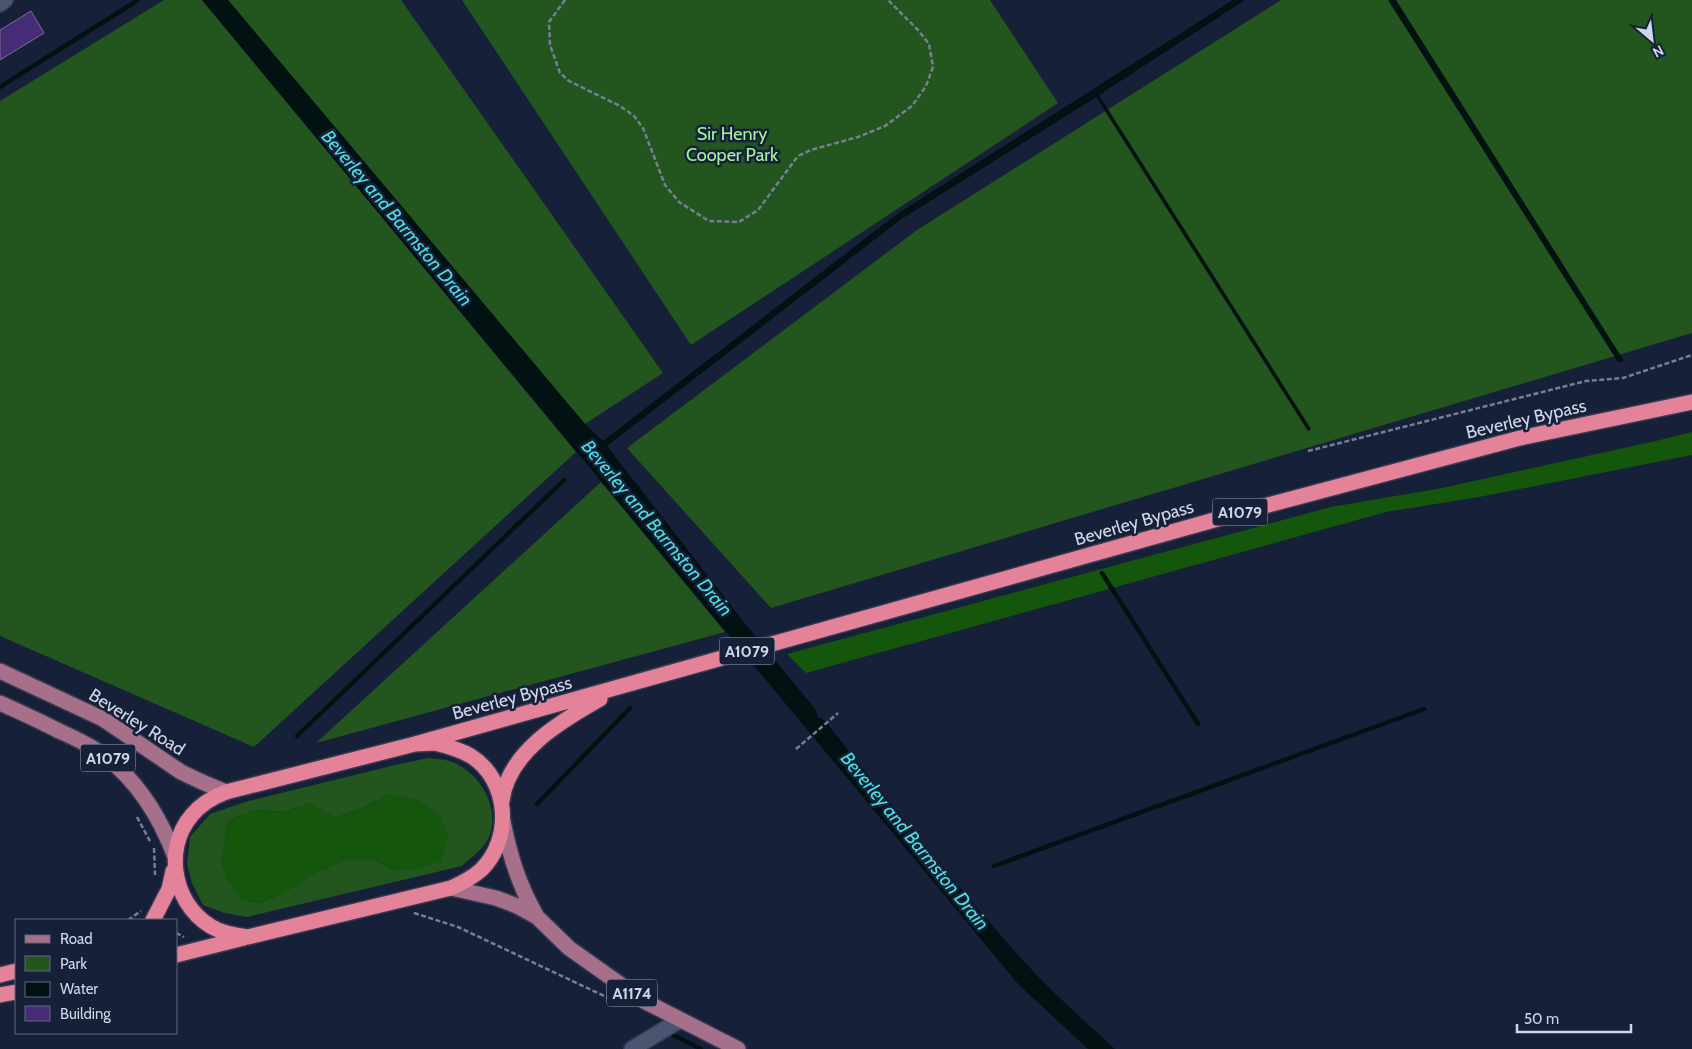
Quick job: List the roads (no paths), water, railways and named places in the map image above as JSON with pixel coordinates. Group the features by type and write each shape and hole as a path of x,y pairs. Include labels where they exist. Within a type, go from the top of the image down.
{"highway":[{"name":"Beverley Bypass","path":"415,744 1257,508 1520,438 1692,402"},
{"name":"Beverley Bypass","path":"502,805 504,788 510,773 523,756 558,726 618,688"},
{"name":"A1079","path":"435,743 454,747 472,756 486,770 496,786 502,805 503,821 500,838 492,855 482,869 468,880 451,888 248,937 232,935 203,921 183,897 177,882 175,862 177,843 183,829 190,817 207,802 226,792 415,744 435,743"},
{"path":"154,919 169,889 175,862"},
{"path":"178,954 248,937"},
{"path":"0,975 15,971"},
{"path":"0,995 15,992"}],"main road":[{"name":"Beverley Road","path":"0,671 103,719 181,772 226,792"},
{"name":"A1079","path":"0,703 86,744 112,762 141,792 167,836 175,862"},
{"name":"A1174","path":"503,821 515,871 524,895 537,917"},
{"name":"A1174","path":"451,888 496,898 517,906 537,917 570,948 644,1001 738,1049"}],"street":[{"path":"0,4 5,0"},
{"path":"632,1049 680,1020"}],"water":[{"name":"Beverley and Barmston Drain","path":"202,0 228,0 585,424 603,441 897,214 1233,0 1245,0 1099,95 1311,429 1308,431 1096,97 900,220 607,446 747,626 816,710 818,717 825,721 952,879 1042,980 1115,1049 1088,1049 1018,984"},
{"path":"1388,0 1396,0 1624,361 1618,362"}],"waterway":[{"path":"0,87 138,0"},
{"path":"297,736 564,480"},
{"path":"1102,573 1198,724"},
{"path":"537,804 630,708"},
{"path":"994,866 1424,709"},
{"path":"673,1035 701,1049"}],"park label":[{"name":"Sir Henry Cooper Park","path":"732,144"}]}
